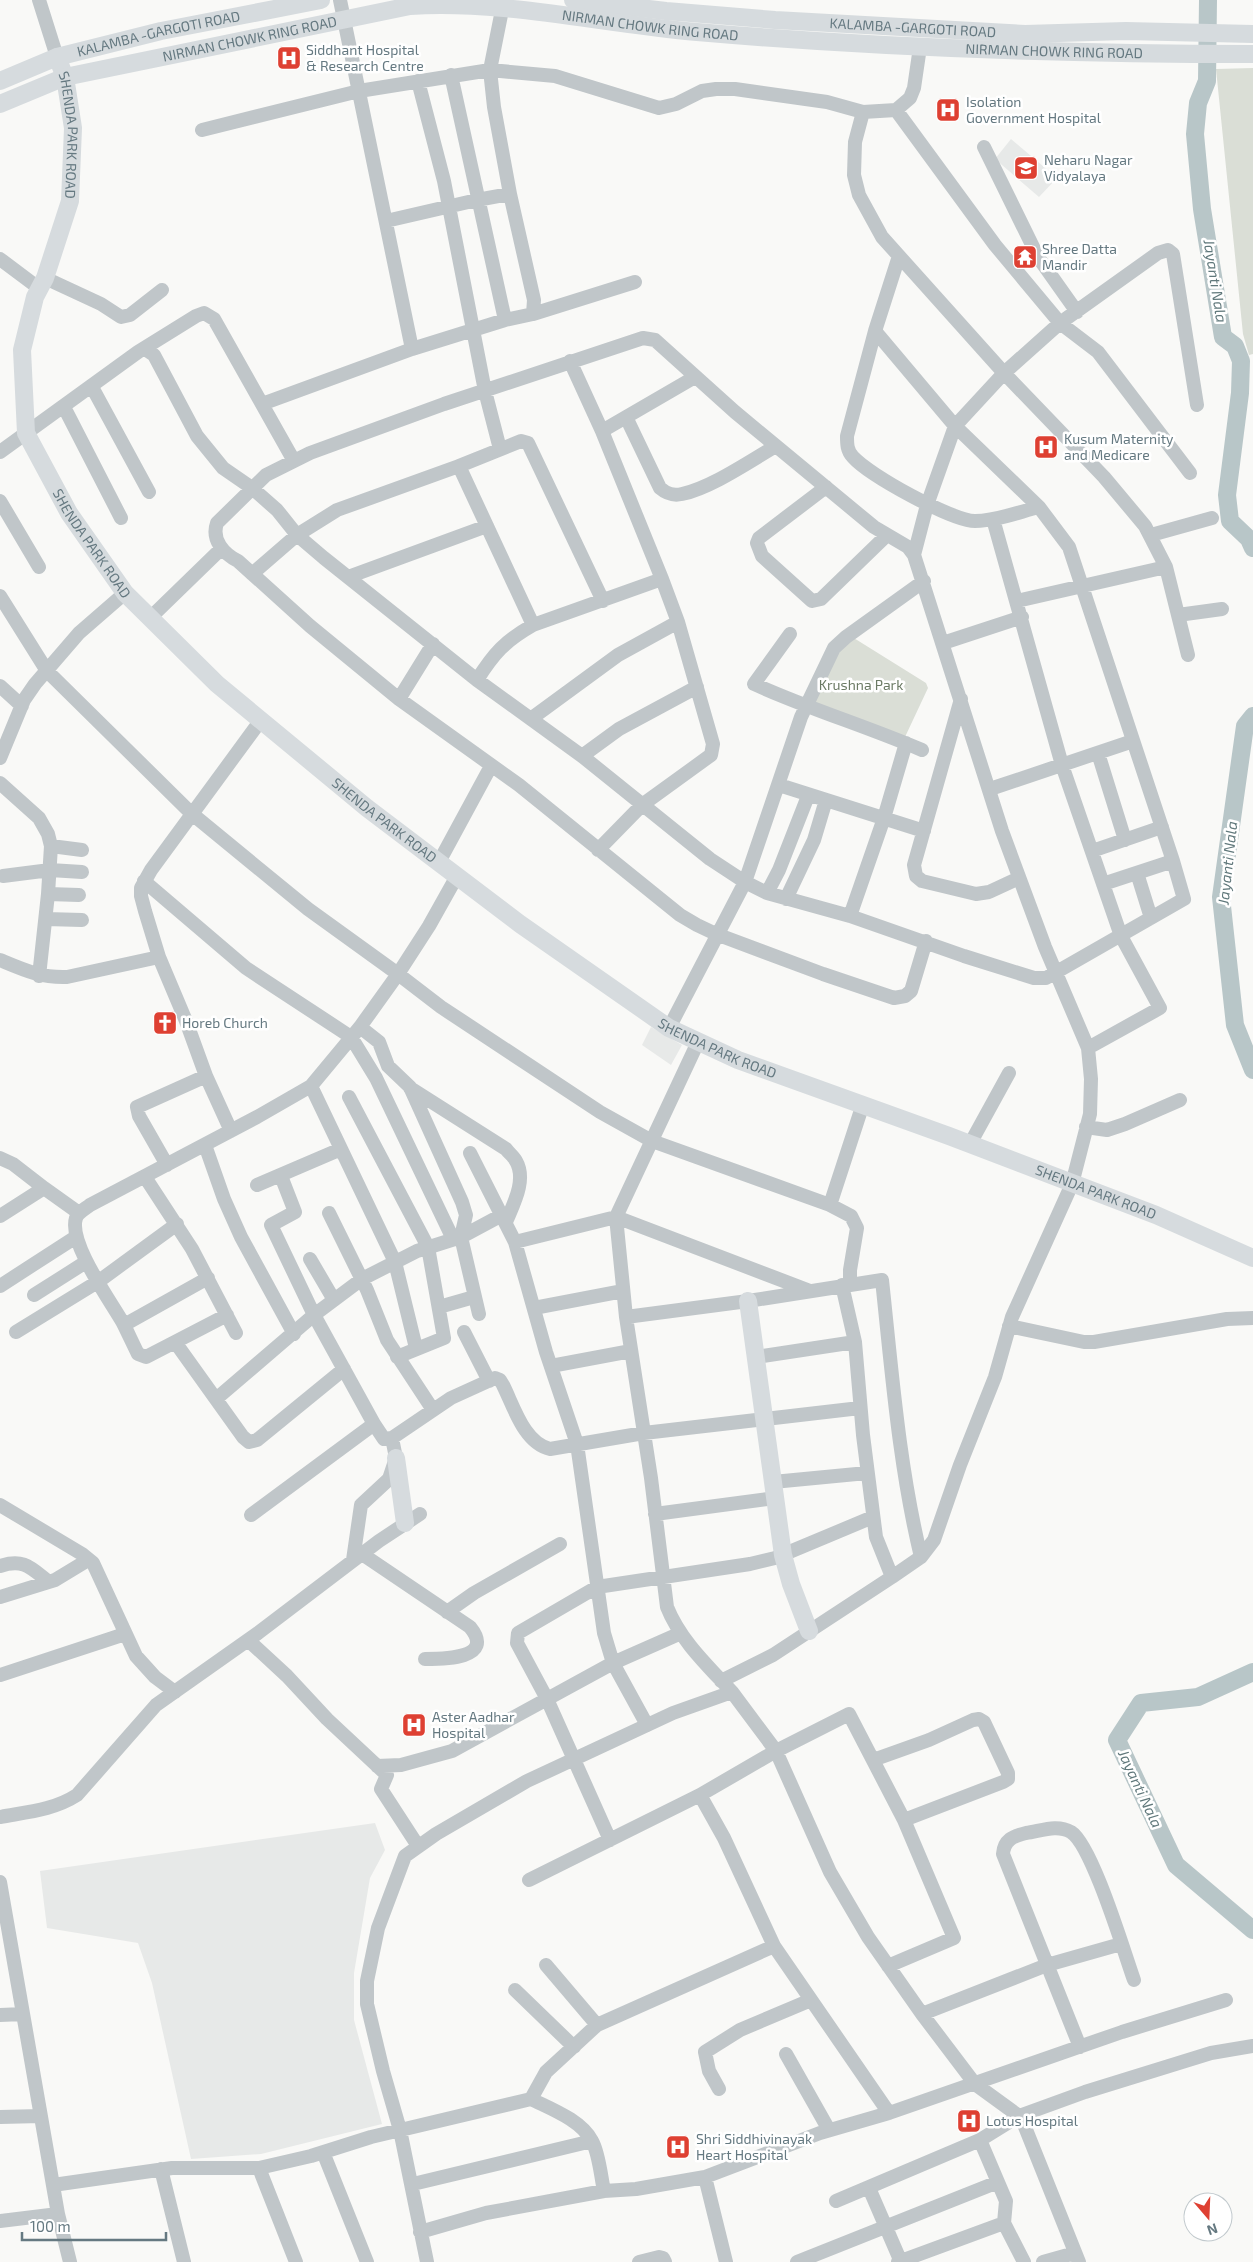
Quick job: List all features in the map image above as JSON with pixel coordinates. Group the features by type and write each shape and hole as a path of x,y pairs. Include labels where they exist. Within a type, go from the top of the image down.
{"main road":[{"name":"KALAMBA -GARGOTI ROAD","path":"0,81 57,57 161,31 322,0"},
{"name":"KALAMBA -GARGOTI ROAD","path":"573,0 666,11 775,20 1025,34 1065,32 1253,34"},
{"name":"NIRMAN CHOWK RING ROAD","path":"0,104 65,77 344,19 410,6 438,3 503,4 694,32 920,47 1109,54 1253,54"},
{"name":"SHENDA PARK ROAD","path":"57,57 65,77 73,128 70,201 42,283 35,297 22,350 26,433 70,513 124,593 217,684 367,808 520,924 670,1028 738,1060 863,1104 1156,1214 1253,1258"},
{"path":"748,1301 784,1555 791,1584 810,1631"},
{"path":"396,1458 413,1518"}],"street":[{"name":"SHENDA PARK ROAD","path":"39,0 57,57"},
{"path":"340,0 412,348"},
{"path":"503,4 490,70 494,107 510,194 534,300 533,314"},
{"path":"202,130 359,92 450,75 490,70 555,76 659,108 676,104 702,91 726,89 827,102 863,112 896,110 910,98 914,88 920,47"},
{"path":"450,75 505,320"},
{"path":"418,82 448,207 486,391 500,449"},
{"path":"896,110 995,245 1060,323 1098,352 1190,473"},
{"path":"863,112 855,142 854,174 859,195 882,237 1004,373 1104,477 1151,535 1166,567 1188,655"},
{"path":"984,147 1038,257 1077,312"},
{"path":"386,221 510,194"},
{"path":"914,555 927,504 955,426 1004,373 1060,323 1158,253 1168,250 1173,254 1197,405"},
{"path":"899,256 875,331 847,436 847,447 853,457 884,480 927,504 973,521 993,519 1039,507"},
{"path":"0,259 42,283 100,304 121,317 130,315 162,290"},
{"path":"262,404 412,348 505,320 533,314 635,282"},
{"path":"0,452 138,352 204,313 214,319 294,461"},
{"path":"145,349 154,355 197,436 223,468 252,488 277,510 298,535 348,577 477,680 582,756 710,859 744,882 767,893 850,916 926,941 964,956 1034,978 1046,978 1184,899 1134,741 1069,547 1039,507 955,426 875,331"},
{"path":"721,1680 773,1655 810,1631 921,1557 934,1540 960,1465 996,1377 1009,1326 1026,1282 1072,1184 1090,1114 1091,1079 1088,1048 1056,974 1002,831 924,581 914,555 908,548 886,536 776,446 655,340 643,338 570,361 310,453 266,475 217,523 215,530 221,548 310,626 399,699 519,785 598,850 697,926 823,974 894,998 905,996 911,991 926,941"},
{"path":"570,361 602,431 662,579 678,622 713,744 711,755 642,805 598,850"},
{"path":"602,431 695,377"},
{"path":"92,387 149,492"},
{"path":"64,407 121,518"},
{"path":"626,417 660,488 666,493 671,494 682,494 710,483 776,446"},
{"path":"252,574 298,535 337,510 459,466 521,441 528,443 603,601"},
{"path":"459,466 534,625"},
{"path":"826,487 759,538 757,543 762,556 812,602 821,599 886,536"},
{"path":"0,501 39,568"},
{"path":"1151,535 1212,518"},
{"path":"993,519 1062,765 1121,936 1160,1008 1088,1048"},
{"path":"348,577 488,526"},
{"path":"150,618 221,548"},
{"path":"1017,601 1166,567"},
{"path":"477,680 498,649 517,634 534,625 662,579"},
{"path":"670,1028 744,882 806,706 834,648 846,636 924,581"},
{"path":"1,753 22,706 35,684 79,632 124,593"},
{"path":"0,596 47,670 191,813 308,909 441,1007 600,1112 652,1141 830,1205 850,1216 857,1228 846,1284 855,1342 860,1408 876,1537 892,1577"},
{"path":"1178,615 1222,609"},
{"path":"943,643 1022,617"},
{"path":"532,718 618,655 678,622"},
{"path":"790,634 754,684 922,750"},
{"path":"399,699 433,644"},
{"path":"0,686 22,706"},
{"path":"582,756 619,729 696,687"},
{"path":"961,698 914,865 916,876 922,881 976,894 988,892 1019,878"},
{"path":"231,1131 206,1076 186,1021 159,957 141,896 144,880 191,813 261,720"},
{"path":"990,789 1134,741"},
{"path":"850,916 884,818 906,743"},
{"path":"1098,753 1125,840"},
{"path":"439,862 491,766"},
{"path":"0,783 39,818 48,834 51,846 46,919 39,976"},
{"path":"779,786 924,831"},
{"path":"767,893 779,870 808,796"},
{"path":"786,899 814,840 826,800"},
{"path":"1092,850 1162,827"},
{"path":"51,846 82,850"},
{"path":"1103,884 1173,861"},
{"path":"4,876 50,870 82,872"},
{"path":"1137,873 1151,918"},
{"path":"227,1315 150,1355 142,1357 138,1354 124,1325 86,1262 76,1237 75,1219 79,1213 90,1205 231,1131 311,1086 355,1032 398,974 429,926 457,876"},
{"path":"144,880 246,968 355,1032 379,1042 388,1066 410,1087 506,1149 516,1161 520,1171 520,1185 504,1219 457,1238 428,1247 362,1280 314,1316 216,1399"},
{"path":"48,894 79,895"},
{"path":"46,919 82,920"},
{"path":"0,960 39,976 68,977 159,957"},
{"path":"355,1032 376,1078 457,1238 479,1314"},
{"path":"698,1042 616,1217 626,1317 644,1433 667,1607 672,1621 681,1633 732,1692 776,1751 830,1872 868,1938 922,2014 976,2084 1019,2116 1047,2179 1077,2257 1043,2262"},
{"path":"970,1144 1009,1073"},
{"path":"167,1165 136,1111 137,1107 206,1076"},
{"path":"311,1086 395,1262 416,1348"},
{"path":"410,1087 466,1215 457,1238"},
{"path":"349,1097 428,1247 444,1338 397,1357"},
{"path":"1086,1127 1107,1130 1180,1100"},
{"path":"830,1205 863,1104"},
{"path":"205,1145 224,1199 241,1237 294,1334"},
{"path":"256,1185 341,1149"},
{"path":"470,1153 515,1242 551,1366 577,1444 604,1632 613,1663 647,1726"},
{"path":"0,1158 12,1164 79,1213"},
{"path":"281,1176 295,1212 272,1225 314,1316 384,1439 392,1438 451,1398 495,1378 500,1380 526,1430 540,1447 550,1450 644,1433 860,1408"},
{"path":"145,1177 177,1224 208,1278 236,1333"},
{"path":"0,1216 44,1188"},
{"path":"329,1213 362,1280 387,1340 433,1410"},
{"path":"515,1242 616,1217 811,1292"},
{"path":"16,1332 99,1281 177,1224"},
{"path":"0,1286 76,1237"},
{"path":"310,1259 334,1300"},
{"path":"34,1295 86,1262"},
{"path":"124,1325 208,1278"},
{"path":"626,1317 811,1292 846,1284 882,1280 900,1448 911,1514 921,1557"},
{"path":"534,1308 623,1291"},
{"path":"439,1307 474,1296"},
{"path":"1009,1326 1084,1342 1094,1342 1226,1319 1253,1318"},
{"path":"464,1332 489,1381"},
{"path":"175,1342 243,1437 249,1442 253,1441 344,1368"},
{"path":"756,1357 855,1342"},
{"path":"551,1366 631,1351"},
{"path":"251,1515 374,1424"},
{"path":"357,1557 361,1505 389,1479 396,1458 392,1438"},
{"path":"655,1514 868,1473"},
{"path":"0,1505 88,1560 99,1574 136,1656 145,1667 175,1692"},
{"path":"610,1840 547,1699 517,1643 518,1632 597,1587 750,1564 784,1555 873,1517"},
{"path":"0,1817 46,1809 68,1801 77,1795 156,1705 248,1640 357,1557 413,1518"},
{"path":"447,1612 474,1594 560,1544"},
{"path":"357,1557 447,1612 470,1627 474,1633 477,1640 475,1648 469,1653 456,1658 425,1659"},
{"path":"0,1597 49,1582 88,1560"},
{"path":"0,1566 18,1562 24,1564 49,1582"},
{"path":"377,1766 401,1765 452,1751 613,1663 681,1633"},
{"path":"0,1675 125,1634"},
{"path":"248,1640 287,1676 327,1719 387,1774 381,1789 418,1846"},
{"path":"424,2261 413,2184 367,2004 367,1981 378,1928 405,1856 436,1834 527,1781 673,1713 732,1692"},
{"path":"529,1880 700,1795 776,1751 849,1714 904,1820 954,1938 888,1966"},
{"path":"873,1760 929,1740 973,1720 979,1719 984,1722 1008,1773 1008,1779 904,1820"},
{"path":"700,1795 724,1838 774,1946 889,2112"},
{"path":"1080,2047 1003,1854 1004,1845 1009,1839 1017,1835 1059,1827 1072,1832 1082,1843 1092,1863 1134,1980"},
{"path":"0,1882 4,1922 23,2014 58,2214 70,2262"},
{"path":"922,2014 1047,1966 1121,1944"},
{"path":"531,2098 546,2072 597,2025 774,1946"},
{"path":"546,1965 597,2025"},
{"path":"515,1990 574,2048"},
{"path":"719,2089 709,2071 704,2052 740,2030 811,2000"},
{"path":"420,2232 486,2213 604,2191 636,2189 705,2177 829,2130 976,2084 1080,2047 1226,2000"},
{"path":"0,2015 23,2014"},
{"path":"836,2201 980,2140 1019,2116 1085,2092 1212,2053 1253,2046"},
{"path":"786,2054 829,2130"},
{"path":"53,2185 161,2169 259,2168 400,2130 531,2098 564,2116 579,2127 592,2141 604,2191"},
{"path":"0,2117 41,2116"},
{"path":"980,2140 1006,2201 1004,2223 1024,2262"},
{"path":"413,2184 592,2141"},
{"path":"323,2152 368,2262"},
{"path":"259,2168 296,2262"},
{"path":"161,2169 184,2262"},
{"path":"705,2177 726,2262"},
{"path":"797,2262 998,2182"},
{"path":"869,2188 900,2262 1004,2223"},
{"path":"0,2220 58,2214"},
{"path":"639,2262 659,2257 663,2258 665,2262"}],"shaded area":[{"name":"Neharu Nagar Vidyalaya","path":"1011,139 1057,178 1039,197 995,159"},
{"path":"651,1027 682,1045 671,1065 642,1045"},
{"path":"375,1823 385,1850 370,1878 354,1973 354,2020 382,2124 261,2154 191,2159 152,1983 138,1943 47,1928 40,1871"}],"green space":[{"path":"1253,68 1253,354 1249,355 1243,334 1216,69"},
{"name":"Krushna Park","path":"849,635 926,683 928,688 905,737 811,708 834,648"}],"waterway":[{"name":"Jayanti Nala","path":"1208,0 1207,81 1198,103 1195,134 1202,209 1223,337 1235,346 1241,361 1240,393 1227,495 1230,521 1249,539 1253,548"},
{"name":"Jayanti Nala","path":"1253,716 1245,726 1221,897 1235,1025 1253,1070"},
{"name":"Jayanti Nala","path":"1253,1672 1198,1697 1141,1703 1117,1740 1176,1865 1253,1930"}],"place":[{"name":"Siddhant Hospital & Research Centre","path":"289,58"},
{"name":"Isolation Government Hospital","path":"948,110"},
{"name":"Neharu Nagar Vidyalaya","path":"1026,168"},
{"name":"Shree Datta Mandir","path":"1025,257"},
{"name":"Kusum Maternity and Medicare","path":"1046,447"},
{"name":"Horeb Church","path":"165,1023"},
{"name":"Aster Aadhar Hospital","path":"414,1725"},
{"name":"Lotus Hospital","path":"969,2121"},
{"name":"Shri Siddhivinayak Heart Hospital","path":"678,2147"}]}
